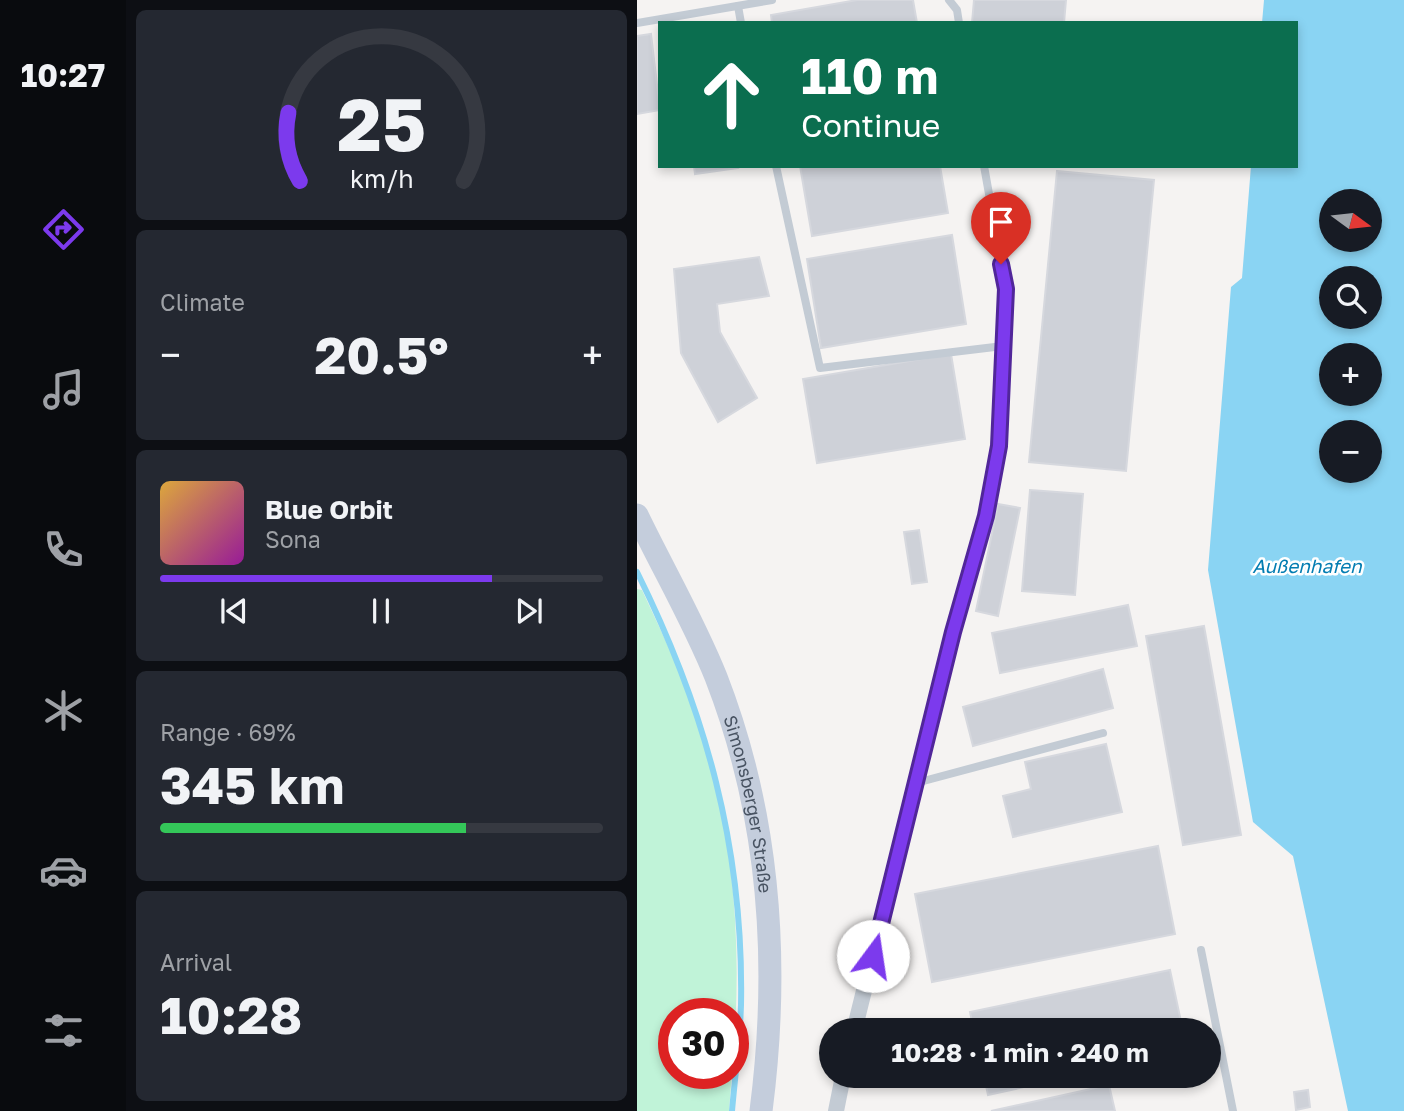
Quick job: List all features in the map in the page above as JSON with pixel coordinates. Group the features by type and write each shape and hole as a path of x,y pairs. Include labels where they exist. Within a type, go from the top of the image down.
{"main road":[{"name":"Simonsberger Straße","path":"637,515 715,675 750,784 765,863 772,968 768,1059 761,1111"}],"street":[{"path":"857,1018 953,632"},
{"path":"835,1111 840,1088"}],"lane":[{"path":"637,23 772,0"},
{"path":"949,0 957,10 959,21"},
{"path":"738,6 741,21"},
{"path":"776,168 820,368 1003,346"},
{"path":"953,632 986,516 999,446 1006,289 984,168"},
{"path":"916,783 1103,733"},
{"path":"1201,950 1233,1111"}],"green space":[{"path":"637,589 642,590 686,688 717,787 730,863 737,979 737,998 658,998 658,1089 731,1089 729,1111 637,1111"}],"water":[{"name":"Außenhafen","path":"1264,0 1404,0 1404,1111 1348,1111 1293,856 1253,822 1208,570 1231,287 1242,278 1251,168 1298,168 1298,21 1262,21"}],"building":[{"path":"857,0 913,0 917,21 772,21 771,15"},
{"path":"974,0 1066,0 1064,21 972,21"},
{"path":"651,34 658,110 637,114 637,36"},
{"path":"694,168 738,168 695,174"},
{"path":"800,168 940,168 948,213 812,236"},
{"path":"1057,171 1154,180 1126,471 1029,462"},
{"path":"952,235 966,324 821,348 807,259"},
{"path":"759,257 769,296 717,304 720,332 757,398 718,422 681,353 674,269"},
{"path":"951,354 965,439 817,463 803,379"},
{"path":"1030,490 1083,494 1075,595 1022,591"},
{"path":"998,504 1020,508 998,616 976,611"},
{"path":"919,530 927,582 912,584 904,532"},
{"path":"1128,605 1137,646 1000,673 992,633"},
{"path":"1204,626 1241,835 1183,845 1146,636"},
{"path":"1103,669 1113,708 973,746 963,707"},
{"path":"1106,744 1122,812 1013,837 1003,796 1031,789 1025,762"},
{"path":"1158,846 1175,934 932,982 915,894"},
{"path":"1170,970 1180,1018 971,1018 970,1012"},
{"path":"987,1088 1020,1088 988,1095"},
{"path":"1095,1088 1110,1088 1115,1111 991,1111"},
{"path":"1308,1090 1310,1107 1296,1110 1294,1092"}],"waterway":[{"path":"637,572 683,676 716,782 728,836 736,891 741,1005 732,1111"}],"route":[{"path":"873,956 953,632 986,516 999,446 1006,289 1001,264"}]}
